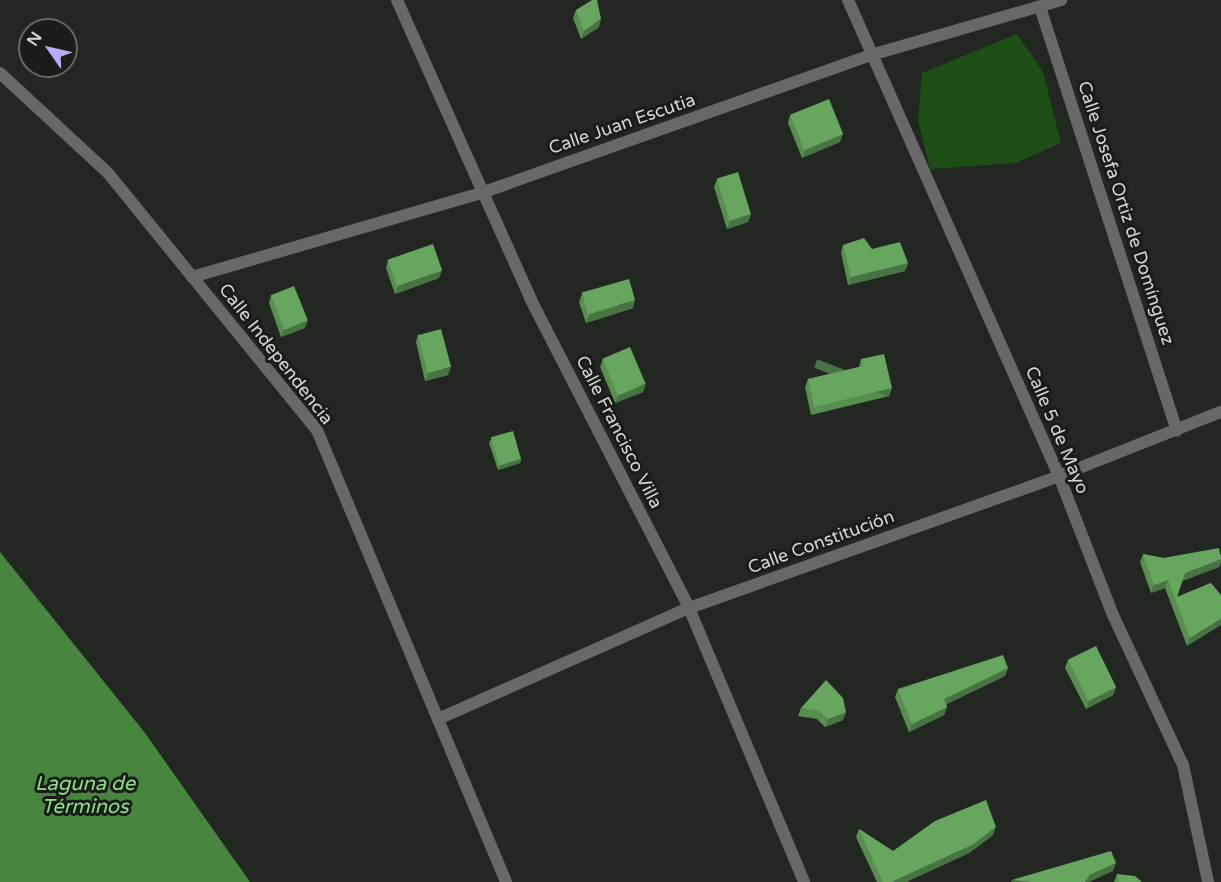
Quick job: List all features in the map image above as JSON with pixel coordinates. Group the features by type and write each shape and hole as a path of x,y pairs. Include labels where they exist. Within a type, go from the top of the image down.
{"street":[{"name":"Calle Francisco Villa","path":"397,0 531,300 689,608 804,882"},
{"name":"Calle 5 de Mayo","path":"848,0 1059,477 1113,615 1183,765 1208,882"},
{"name":"Calle Juan Escutia","path":"192,277 484,192 871,55 1061,0"},
{"name":"Calle Josefa Ortiz de Domínguez","path":"1040,7 1177,430"},
{"name":"Calle Independencia","path":"0,73 108,173 317,430 506,882"},
{"name":"Calle Constitución","path":"438,719 689,608 1059,477 1221,412"}],"shaded area":[{"path":"1017,34 1043,72 1061,143 1016,163 930,169 918,120 922,73"}],"water":[{"name":"Laguna de Términos","path":"0,552 145,733 250,882 0,882"}],"building":[{"path":"592,0 597,0 601,19 584,31 576,10"},
{"path":"829,99 843,134 804,150 790,115"},
{"path":"738,172 751,214 730,221 717,178"},
{"path":"864,238 872,249 900,242 908,263 851,277 843,245"},
{"path":"433,244 442,270 397,286 388,260"},
{"path":"629,279 635,300 588,314 582,293"},
{"path":"294,286 308,320 285,330 271,295"},
{"path":"441,329 451,367 428,373 418,335"},
{"path":"630,347 646,384 618,396 602,359"},
{"path":"884,354 892,388 814,407 808,379 863,366 861,359"},
{"path":"513,431 521,459 499,465 491,437"},
{"path":"1219,548 1221,559 1185,573 1177,597 1211,583 1221,595 1221,619 1190,638 1168,580 1154,585 1143,554 1163,558"},
{"path":"1096,646 1116,687 1088,701 1068,660"},
{"path":"1003,655 1008,668 944,699 947,707 912,724 898,689"},
{"path":"826,680 843,698 846,712 828,719 820,711 801,708"},
{"path":"986,800 996,827 972,845 891,882 883,882 859,829 893,851 935,821"},
{"path":"1111,851 1116,863 1090,875 1085,882 1012,880"},
{"path":"1117,874 1135,876 1142,882 1119,882"}]}
